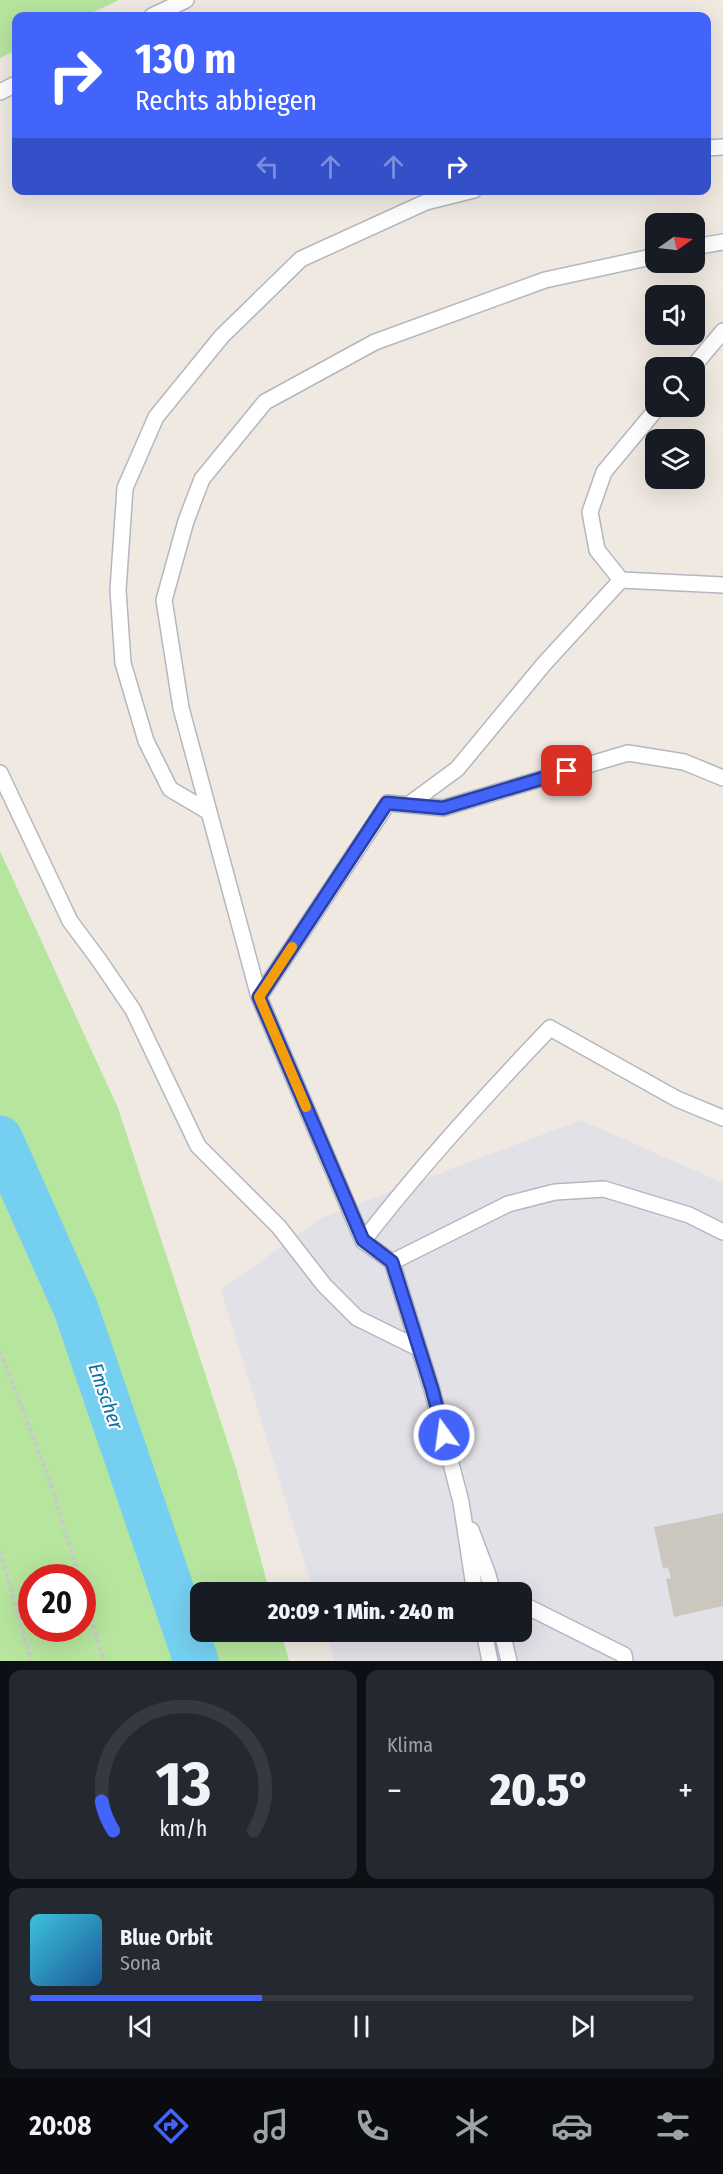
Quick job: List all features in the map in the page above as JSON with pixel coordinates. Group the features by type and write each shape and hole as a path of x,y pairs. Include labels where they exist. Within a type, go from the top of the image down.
{"lane":[{"path":"160,12 186,0"},
{"path":"209,812 170,789 146,741 123,663 118,590 125,488 156,417 222,336 301,259 426,202 454,195"},
{"path":"705,245 723,242"},
{"path":"473,1582 461,1502 432,1389 392,1262 363,1240 259,997 181,708 164,600 186,521 202,479 265,402 375,342 545,280 645,258"},
{"path":"701,357 723,331"},
{"path":"651,417 604,472 590,512 597,550 621,580 723,585"},
{"path":"408,805 457,769 544,664 621,580"},
{"path":"259,997 387,803 443,808 628,753 684,762 723,778"},
{"path":"0,773 70,921 133,1010 198,1146 279,1227 324,1285 357,1318 418,1348"},
{"path":"363,1240 410,1182 491,1090 550,1028 677,1099 723,1118"},
{"path":"392,1262 508,1204 555,1192 604,1189 689,1215 723,1232"},
{"path":"461,1502 491,1582"},
{"path":"532,1609 624,1655 626,1661"},
{"path":"486,1642 490,1661"},
{"path":"504,1642 509,1661"}],"path":[{"path":"0,1351 52,1487 75,1564"},
{"path":"0,1551 31,1661"},
{"path":"96,1635 104,1661"}],"shaded area":[{"path":"581,1120 723,1183 723,1661 335,1661 329,1642 532,1642 532,1582 311,1582 221,1290 321,1218"}],"green space":[{"path":"0,0 119,0 94,12 12,12 12,52 0,58"},
{"path":"0,851 118,1108 236,1468 267,1582 190,1582 190,1642 284,1642 289,1661 0,1661"}],"building":[{"path":"723,1513 723,1606 674,1617 666,1579 671,1578 668,1567 663,1569 654,1527"}],"waterway":[{"name":"Emscher","path":"0,1138 76,1309 196,1661"}],"slow traffic":[{"path":"292,947 259,997 306,1107"}],"route":[{"path":"444,1435 392,1262 363,1240 259,997 387,803 443,808 567,771"}]}
